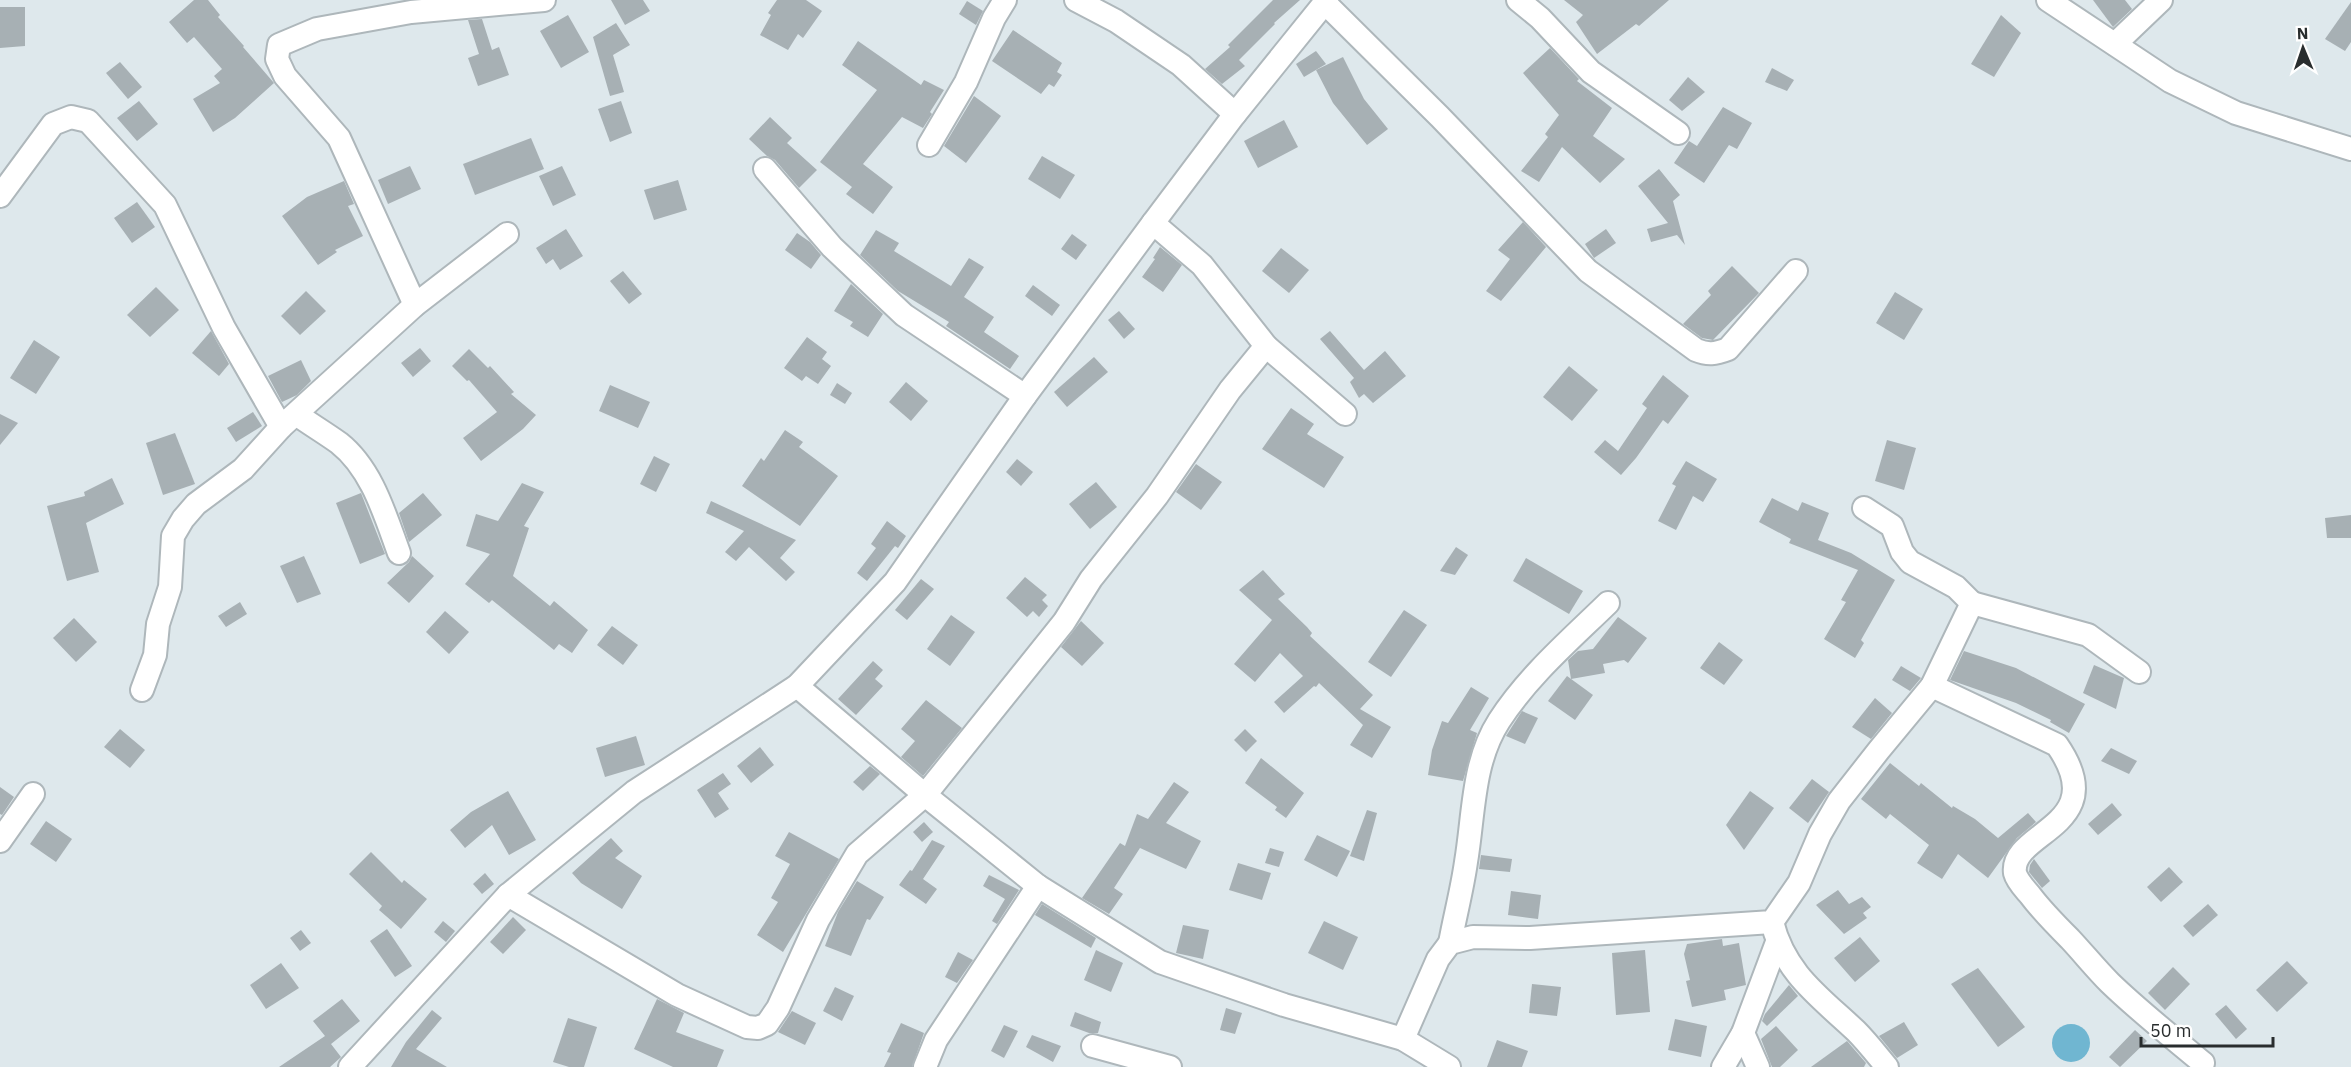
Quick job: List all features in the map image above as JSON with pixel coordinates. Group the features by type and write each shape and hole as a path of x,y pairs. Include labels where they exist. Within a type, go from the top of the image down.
{"street":[{"path":"415,305 339,138 285,76 278,59 279,45 317,29 411,12 544,0"},
{"path":"929,145 966,82 994,18 1005,0"},
{"path":"1076,0 1116,21 1181,65 1235,114"},
{"path":"1518,0 1540,18 1591,72 1678,133"},
{"path":"2048,0 2170,81 2236,113 2351,149"},
{"path":"2115,44 2161,0"},
{"path":"350,1067 508,895 634,792 797,686 895,582 1025,396 1153,223 1235,114 1326,1 1588,272 1696,350 1705,354 1716,354 1728,349 1796,271"},
{"path":"0,196 53,124 71,117 88,121 165,206 224,328 289,421 340,444 363,469 382,506 399,553"},
{"path":"765,169 832,247 904,315 1025,396"},
{"path":"1153,223 1202,265 1266,346 1345,414"},
{"path":"142,690 155,655 158,624 170,587 173,536 195,504 243,469 289,421 415,305 507,234"},
{"path":"508,895 677,995 747,1027 758,1028 767,1024 778,1008 818,921 857,854 926,795 1064,622 1090,579 1157,496 1230,390 1266,346"},
{"path":"1863,508 1892,526 1902,552 1911,562 1956,587 1972,603 2088,635 2139,672"},
{"path":"1403,1039 1438,959 1450,943 1467,862 1477,777 1485,751 1498,722 1537,672 1608,603"},
{"path":"1723,1067 1743,1032 1775,932 1820,834 1839,801 1932,686 1972,603"},
{"path":"797,686 1038,886 1160,962 1284,1005 1403,1039 1449,1067"},
{"path":"1932,686 2058,746 2069,762 2074,783 2074,796 2070,810 2025,850 2016,864 2017,877 2041,909 2112,984 2203,1063"},
{"path":"0,841 33,794"},
{"path":"925,1067 936,1040 1038,886"},
{"path":"1450,943 1473,937 1530,939 1775,932"},
{"path":"1775,932 1798,977 1813,994 1858,1033 1887,1067"},
{"path":"1743,1032 1758,1067"},
{"path":"1093,1046 1170,1067"}],"shaded area":[{"path":"2071,1024 2085,1029 2090,1043 2085,1057 2071,1062 2057,1057 2052,1043 2057,1029"}],"building":[{"path":"194,0 208,0 220,15 218,17 274,83 235,118 213,132 193,99 220,83 214,76 222,69 194,37 187,43 169,22"},
{"path":"611,0 643,0 650,11 625,25"},
{"path":"777,0 806,0 822,11 803,38 798,34 788,50 760,35 771,15 768,13"},
{"path":"1273,0 1300,0 1274,23 1239,60 1245,66 1222,84 1205,69 1230,47 1228,45"},
{"path":"1564,0 1669,0 1639,26 1636,24 1597,54 1576,22 1583,15"},
{"path":"2093,0 2125,0 2132,9 2113,27"},
{"path":"967,1 983,11 976,25 959,14"},
{"path":"2351,2 2351,42 2345,51 2325,39"},
{"path":"0,7 25,7 25,46 0,48"},
{"path":"568,15 589,52 561,68 540,31"},
{"path":"2001,15 2021,33 1994,77 1971,64"},
{"path":"482,19 492,50 499,47 509,75 478,86 468,58 479,54 468,20"},
{"path":"616,23 630,45 613,55 624,92 610,96 593,37"},
{"path":"1013,30 1062,63 1057,72 1062,75 1054,87 1049,84 1041,94 992,61"},
{"path":"858,41 921,85 924,80 944,90 923,128 902,117 863,164 893,187 873,214 846,194 852,187 820,162 877,90 842,65"},
{"path":"1550,48 1579,79 1577,81 1612,108 1593,136 1625,159 1600,183 1562,147 1539,182 1521,171 1548,137 1545,134 1559,115 1523,73"},
{"path":"1316,51 1326,64 1304,77 1296,64"},
{"path":"1343,57 1364,99 1388,129 1367,145 1333,103 1316,70"},
{"path":"120,62 142,87 128,99 106,73"},
{"path":"1772,68 1794,80 1787,91 1765,82"},
{"path":"1688,77 1705,92 1682,111 1669,100"},
{"path":"974,96 1001,116 966,163 944,146"},
{"path":"139,101 158,124 137,141 117,118"},
{"path":"621,101 632,133 610,142 598,109"},
{"path":"1723,107 1752,123 1737,149 1729,145 1704,183 1674,163 1689,141 1697,146"},
{"path":"770,117 792,138 787,143 817,170 799,188 775,160 767,156 749,139"},
{"path":"1284,120 1298,147 1258,168 1244,141"},
{"path":"531,138 544,169 475,195 463,164"},
{"path":"1042,156 1075,175 1060,199 1028,179"},
{"path":"410,166 421,189 388,204 378,180"},
{"path":"562,166 576,195 553,206 539,176"},
{"path":"1659,169 1680,195 1673,201 1685,245 1677,235 1651,242 1647,229 1668,223 1638,186"},
{"path":"678,180 687,210 654,220 644,190"},
{"path":"344,181 354,204 348,206 363,236 335,250 337,252 318,265 282,216 307,197"},
{"path":"137,202 155,227 132,243 114,218"},
{"path":"1523,222 1546,247 1501,301 1486,291 1510,259 1498,250"},
{"path":"566,229 583,256 560,270 553,259 546,264 536,248"},
{"path":"1606,229 1616,243 1594,258 1585,244"},
{"path":"876,230 899,243 894,251 951,286 969,258 984,267 964,297 994,317 984,332 1019,356 1010,369 946,326 949,322 898,291 860,255"},
{"path":"797,233 810,242 821,255 811,269 785,250"},
{"path":"1072,234 1087,245 1076,260 1061,249"},
{"path":"1160,247 1182,265 1163,292 1142,277 1155,259 1153,258"},
{"path":"1281,248 1309,270 1289,293 1262,271"},
{"path":"1732,266 1759,293 1713,340 1702,338 1683,324 1711,295 1708,291"},
{"path":"623,271 642,294 629,304 610,281"},
{"path":"851,284 883,314 868,337 850,326 853,322 834,311"},
{"path":"1033,285 1060,305 1052,316 1025,296"},
{"path":"156,287 179,310 150,337 127,315"},
{"path":"306,291 326,311 300,335 281,316"},
{"path":"1895,292 1923,309 1904,340 1876,323"},
{"path":"1119,311 1135,329 1124,339 1108,320"},
{"path":"211,331 229,364 219,376 192,353"},
{"path":"1330,331 1364,370 1385,351 1406,376 1373,403 1364,394 1359,398 1350,382 1354,378 1320,339"},
{"path":"807,337 827,352 822,359 831,366 818,384 806,376 802,381 784,368"},
{"path":"34,340 60,357 36,394 10,378"},
{"path":"420,348 431,361 413,377 401,363"},
{"path":"469,349 488,368 490,366 514,392 511,394 536,415 523,429 481,461 463,438 497,412 469,380 467,381 452,366"},
{"path":"1094,357 1108,372 1067,407 1054,392"},
{"path":"301,360 311,381 297,395 282,402 268,376"},
{"path":"1569,366 1598,390 1572,421 1543,397"},
{"path":"1663,375 1689,396 1668,424 1663,420 1621,475 1594,452 1605,440 1618,451 1647,408 1642,404"},
{"path":"906,382 928,401 911,421 889,402"},
{"path":"837,383 852,393 845,404 830,395"},
{"path":"610,385 650,402 638,428 599,411"},
{"path":"1291,408 1314,424 1307,434 1344,457 1324,488 1262,449"},
{"path":"253,412 262,426 236,442 227,428"},
{"path":"0,414 18,423 0,445"},
{"path":"785,430 803,442 799,447 838,476 800,526 742,486 761,458 764,461"},
{"path":"175,433 195,484 163,495 146,443"},
{"path":"1887,440 1916,448 1904,490 1875,481"},
{"path":"654,456 670,464 656,492 640,484"},
{"path":"1017,459 1033,472 1021,486 1006,472"},
{"path":"1686,461 1717,479 1703,502 1693,496 1676,530 1658,521 1676,486 1672,484"},
{"path":"1196,464 1222,482 1201,510 1176,492"},
{"path":"112,478 124,504 86,523 99,572 67,581 47,506 85,496 84,492"},
{"path":"1096,482 1117,507 1090,529 1069,504"},
{"path":"522,483 544,492 524,526 529,528 513,576 550,606 554,601 588,630 572,653 559,644 554,650 492,600 489,603 465,584 490,554 466,546 476,514 498,521"},
{"path":"361,493 385,554 360,564 336,503"},
{"path":"423,493 442,515 409,542 399,513"},
{"path":"1772,498 1798,511 1802,502 1829,513 1818,540 1851,553 1895,580 1861,640 1864,643 1855,658 1824,639 1846,602 1841,600 1858,570 1789,543 1791,539 1759,522"},
{"path":"711,501 796,540 780,558 795,572 786,581 749,547 736,561 725,552 744,531 706,513"},
{"path":"2351,515 2351,538 2327,538 2325,518"},
{"path":"887,521 906,536 898,548 895,546 867,581 857,573 876,548 871,544"},
{"path":"1456,547 1468,555 1455,575 1440,571"},
{"path":"304,556 321,594 297,603 280,566"},
{"path":"412,556 434,576 409,603 387,583 409,562"},
{"path":"1526,558 1583,591 1569,614 1513,581"},
{"path":"1263,570 1285,594 1278,599 1307,627 1312,633 1310,636 1373,695 1360,709 1391,727 1372,758 1350,745 1363,725 1319,683 1284,713 1274,702 1303,676 1280,653 1255,682 1234,664 1272,620 1239,590"},
{"path":"1025,577 1047,595 1042,600 1048,606 1039,617 1033,611 1027,617 1006,598"},
{"path":"921,579 934,589 907,620 895,610"},
{"path":"240,602 247,614 226,627 218,616"},
{"path":"1404,610 1427,625 1391,677 1368,662"},
{"path":"445,611 469,632 449,654 426,632"},
{"path":"951,615 975,632 950,666 927,649"},
{"path":"1618,617 1647,638 1628,663 1624,660 1603,664 1605,673 1571,679 1568,660 1578,651 1593,649"},
{"path":"74,618 97,642 76,662 53,638"},
{"path":"1081,621 1104,643 1082,666 1061,647"},
{"path":"612,626 638,645 623,665 597,645"},
{"path":"1719,642 1743,660 1724,685 1700,668"},
{"path":"1964,651 2016,668 2085,704 2069,733 2050,722 2051,720 2016,703 1950,680"},
{"path":"873,661 883,670 875,679 883,686 856,715 838,699"},
{"path":"2094,665 2124,678 2116,709 2083,693"},
{"path":"1901,666 1921,678 1910,691 1892,680"},
{"path":"1567,676 1593,695 1575,720 1548,701"},
{"path":"1471,687 1489,698 1470,730 1477,733 1463,781 1428,775 1432,750 1442,721 1448,723"},
{"path":"1875,698 1892,713 1871,739 1852,727"},
{"path":"926,700 962,728 923,776 901,757 915,741 901,729"},
{"path":"1522,711 1538,718 1525,744 1506,736"},
{"path":"120,729 145,750 130,768 104,747"},
{"path":"1245,729 1257,741 1246,752 1234,740"},
{"path":"636,736 645,765 605,777 596,748"},
{"path":"760,747 774,765 751,783 737,766"},
{"path":"2111,748 2137,761 2129,774 2101,761"},
{"path":"1261,758 1304,793 1286,818 1275,810 1277,807 1245,783"},
{"path":"1890,763 1919,786 1921,783 1952,808 1953,806 1975,819 1998,838 2028,813 2036,822 2017,838 1988,878 1958,854 1942,879 1917,863 1929,845 1890,814 1886,819 1861,799"},
{"path":"870,766 880,774 863,791 853,782"},
{"path":"723,773 731,784 718,793 729,809 715,818 697,790"},
{"path":"1812,779 1829,792 1808,823 1789,808"},
{"path":"1174,782 1189,792 1166,823 1201,841 1186,869 1140,848 1114,888 1123,894 1109,914 1082,898 1120,843 1125,846 1137,814 1148,819"},
{"path":"0,787 14,797 2,815 0,814"},
{"path":"508,791 536,840 509,855 492,825 465,848 450,830 471,812"},
{"path":"1750,791 1774,808 1744,850 1726,825"},
{"path":"2112,803 2122,815 2098,835 2088,824"},
{"path":"1367,810 1377,813 1364,861 1350,856"},
{"path":"46,821 72,839 56,862 30,844"},
{"path":"924,822 933,832 922,842 913,832"},
{"path":"789,832 839,859 783,952 757,935 778,902 771,898 790,864 775,856"},
{"path":"1317,835 1350,851 1337,877 1304,860"},
{"path":"611,838 623,851 615,858 642,876 622,909 581,883 572,873"},
{"path":"932,840 945,846 923,879 937,889 926,904 899,885 910,870 912,871"},
{"path":"1270,848 1284,852 1279,867 1265,863"},
{"path":"371,852 402,883 404,880 427,899 401,929 379,910 382,906 349,874"},
{"path":"1481,855 1512,859 1510,872 1479,869"},
{"path":"2034,859 2050,881 2042,888 2029,872"},
{"path":"1238,863 1271,873 1262,900 1229,890"},
{"path":"2169,867 2183,882 2161,902 2147,887"},
{"path":"485,873 494,884 482,894 473,884"},
{"path":"989,875 1019,890 997,924 992,921 1005,899 983,886"},
{"path":"857,881 884,897 870,920 867,919 851,956 825,946 838,912"},
{"path":"1838,890 1849,904 1862,897 1871,907 1863,913 1867,918 1844,934 1816,905"},
{"path":"1511,891 1541,895 1538,919 1508,915"},
{"path":"1042,904 1096,938 1091,948 1035,915"},
{"path":"2208,904 2218,915 2193,937 2183,926"},
{"path":"513,917 526,930 503,954 490,942"},
{"path":"443,921 455,931 446,942 434,932"},
{"path":"1324,921 1358,937 1343,970 1308,953"},
{"path":"1183,925 1209,930 1203,959 1176,953"},
{"path":"387,929 412,966 395,977 370,941"},
{"path":"301,930 311,943 300,951 290,938"},
{"path":"1860,937 1880,961 1855,982 1834,958"},
{"path":"1722,939 1723,946 1739,943 1746,985 1724,990 1726,1000 1692,1007 1686,981 1690,980 1684,954 1687,944"},
{"path":"1096,950 1123,963 1111,992 1084,980"},
{"path":"1645,950 1650,1012 1616,1015 1612,953"},
{"path":"958,952 973,960 957,983 945,977"},
{"path":"2287,961 2308,983 2277,1012 2256,990"},
{"path":"281,963 299,988 266,1009 250,985"},
{"path":"2173,967 2190,984 2165,1010 2148,993"},
{"path":"1978,968 2025,1027 1998,1047 1951,984"},
{"path":"1532,984 1561,987 1557,1016 1529,1013"},
{"path":"1789,985 1798,996 1767,1026 1762,1021 1765,1014"},
{"path":"835,987 854,996 842,1021 823,1011"},
{"path":"342,999 360,1021 331,1044 341,1057 330,1067 279,1067 325,1036 313,1021"},
{"path":"657,999 684,1013 676,1032 724,1050 717,1067 673,1067 634,1049"},
{"path":"2226,1005 2247,1029 2236,1039 2215,1014"},
{"path":"1226,1008 1242,1013 1235,1034 1220,1030"},
{"path":"432,1010 442,1018 416,1049 447,1067 391,1067 406,1042"},
{"path":"792,1011 816,1023 805,1045 778,1032"},
{"path":"1075,1012 1101,1022 1098,1033 1089,1033 1070,1026"},
{"path":"568,1018 597,1027 584,1067 569,1067 553,1062"},
{"path":"1675,1019 1707,1026 1701,1057 1668,1050"},
{"path":"1904,1022 1918,1045 1897,1058 1879,1036"},
{"path":"901,1023 924,1033 912,1067 884,1067 891,1053 887,1052"},
{"path":"1004,1025 1018,1031 1004,1058 991,1051"},
{"path":"1776,1026 1798,1050 1780,1067 1772,1067 1761,1039"},
{"path":"2135,1030 2147,1041 2120,1067 2109,1057"},
{"path":"1032,1035 1061,1046 1053,1062 1026,1047"},
{"path":"1497,1040 1528,1051 1522,1067 1487,1067"},
{"path":"1847,1041 1866,1063 1864,1067 1811,1067"}]}
